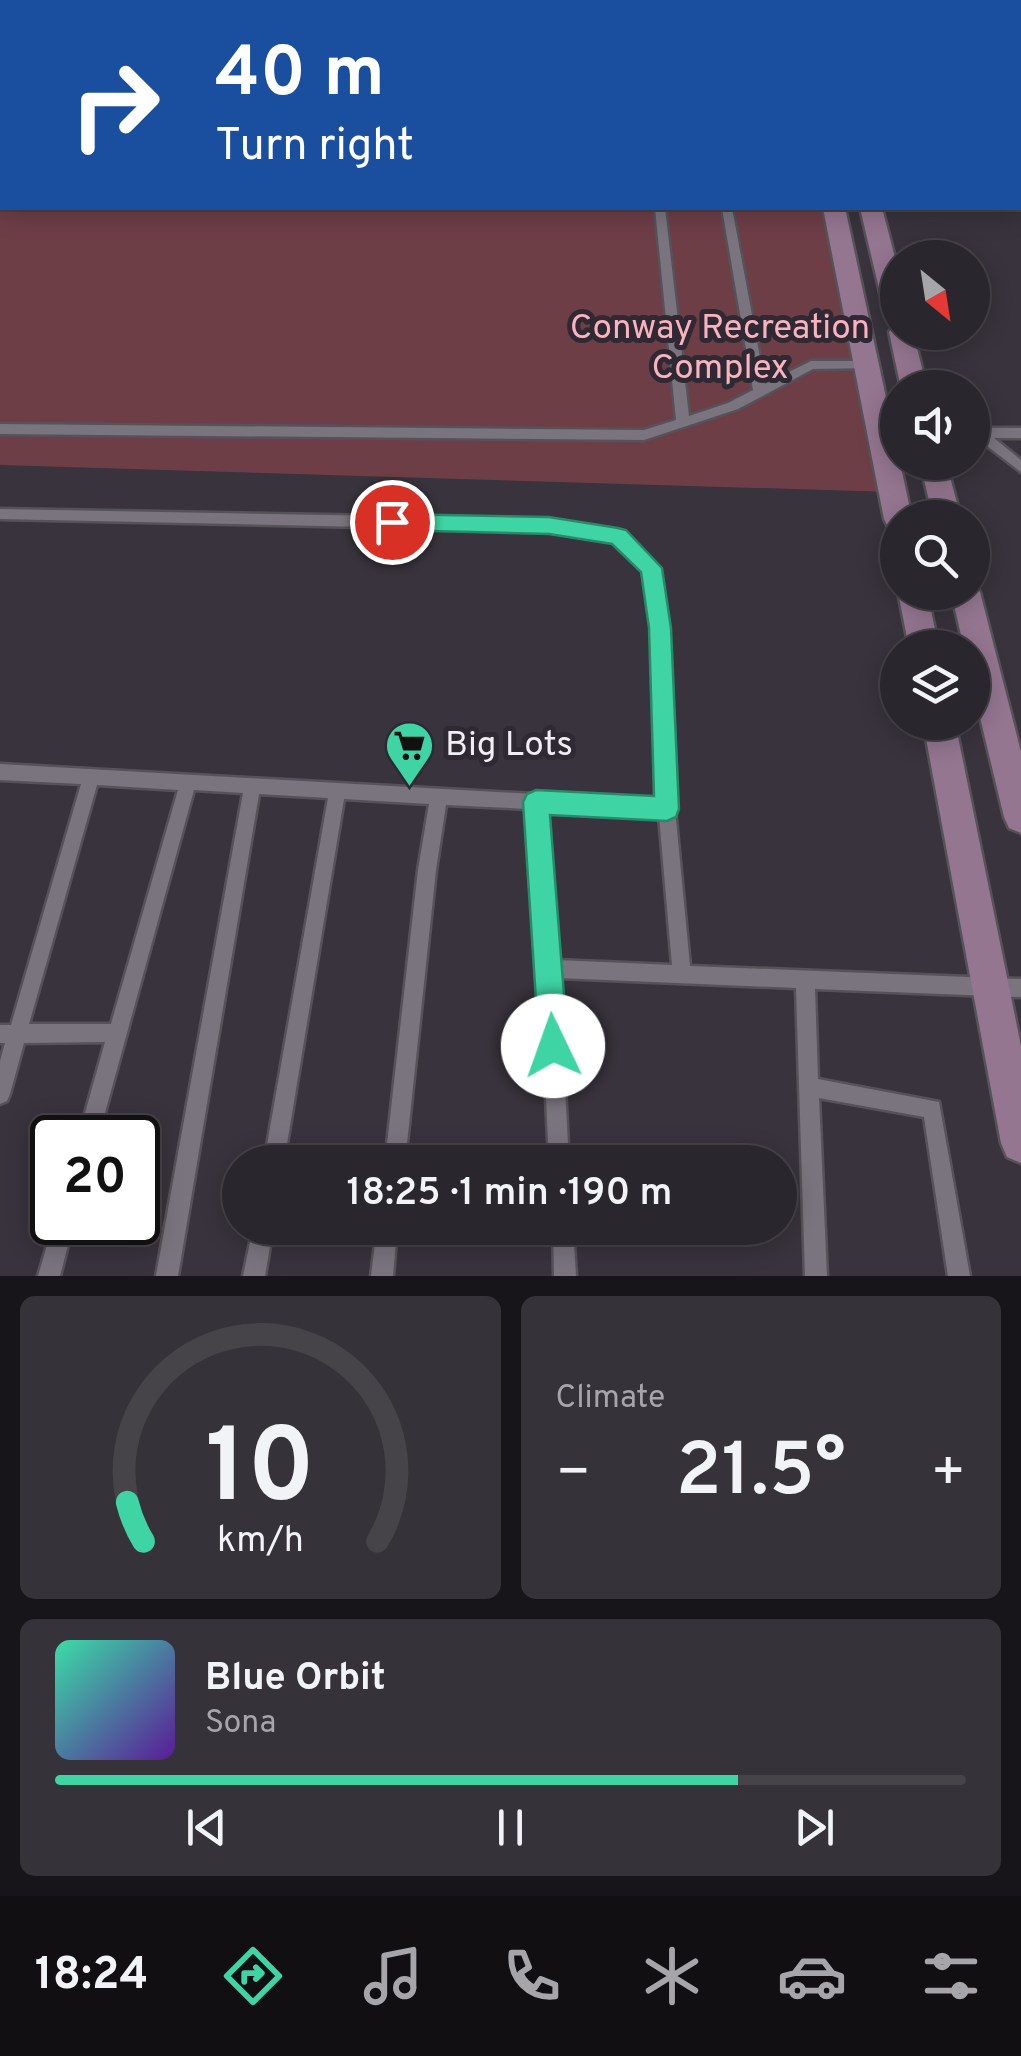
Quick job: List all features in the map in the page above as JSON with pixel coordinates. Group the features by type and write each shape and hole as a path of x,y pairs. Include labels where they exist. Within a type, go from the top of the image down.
{"main road":[{"path":"834,210 894,500"},
{"path":"871,210 880,245"},
{"path":"969,610 1021,817"},
{"path":"944,740 1006,988 1021,1143"}],"lane":[{"path":"660,210 683,422"},
{"path":"727,210 760,393"},
{"path":"0,429 631,436 683,422 760,393 811,365 866,365"},
{"path":"990,433 1021,433"},
{"path":"990,443 1021,466"},
{"path":"0,514 549,526 618,536 651,568 660,628 667,809 682,974"},
{"path":"0,772 667,809"},
{"path":"0,1094 8,1034 91,777"},
{"path":"95,1115 188,782"},
{"path":"167,1276 252,786"},
{"path":"277,1145 337,791"},
{"path":"397,1145 439,796"},
{"path":"536,802 558,1145"},
{"path":"549,969 1006,988"},
{"path":"805,979 816,1276"},
{"path":"8,1034 118,1033"},
{"path":"809,1087 932,1110 959,1276"},
{"path":"49,1276 58,1245"},
{"path":"254,1276 260,1245"},
{"path":"382,1276 386,1245"},
{"path":"564,1245 565,1276"}],"green space":[{"name":"Conway Recreation Complex","path":"0,210 834,210 880,433 880,480 890,480 892,492 0,465"}],"place":[{"name":"Big Lots","path":"410,788"}],"route":[{"path":"392,522 549,526 618,536 651,568 660,628 667,809 536,802 553,1046"}]}
